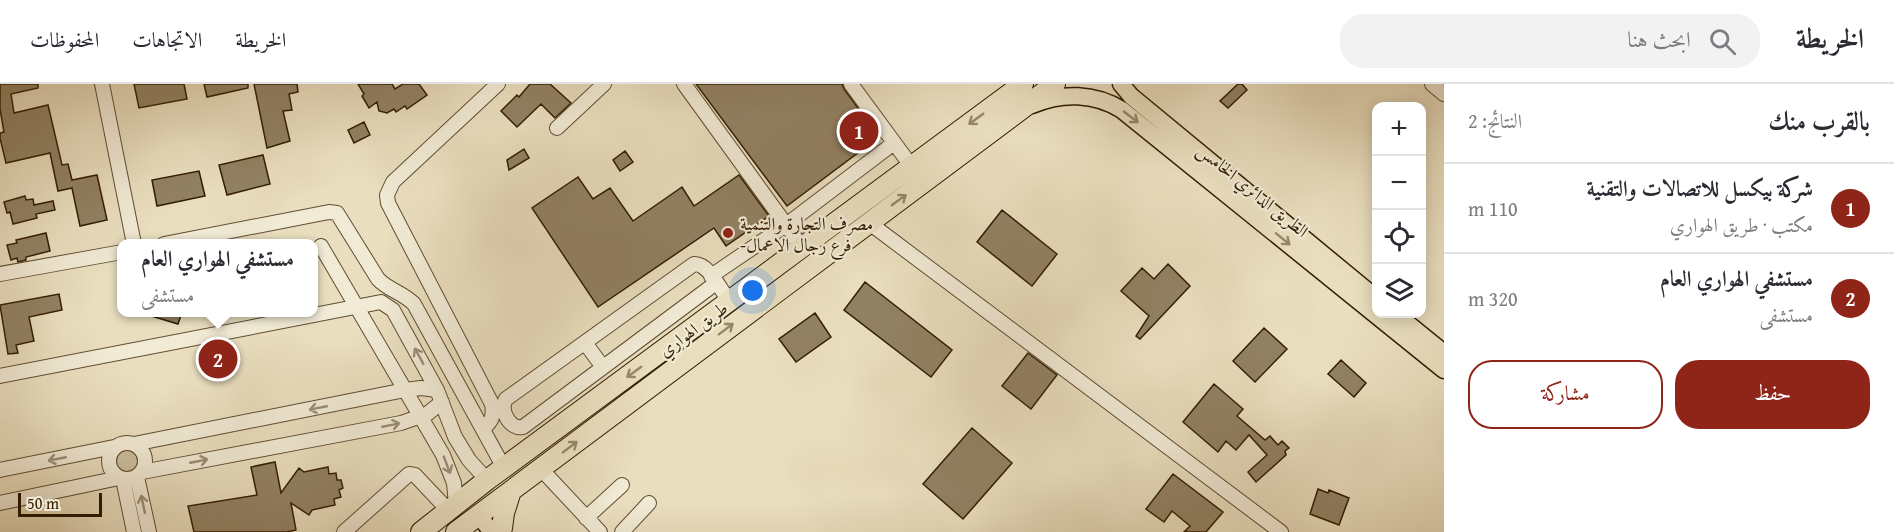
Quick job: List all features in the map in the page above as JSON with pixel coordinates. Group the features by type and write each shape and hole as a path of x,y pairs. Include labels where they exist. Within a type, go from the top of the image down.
{"highway":[{"name":"طريق الهواري","path":"456,532 541,469 782,275 802,247 1023,84"},
{"name":"طريق الهواري","path":"421,532 487,480 730,302 782,275 868,222 1055,84"},
{"path":"499,531 512,491"}],"main road":[{"name":"الطريق الدائري الخامس","path":"1121,84 1131,96 1372,294"},
{"name":"الطريق الدائري الخامس","path":"1018,112 1040,101 1065,96 1090,97 1113,104 1444,370"},
{"path":"1401,318 1444,353"},
{"path":"484,511 499,531"}],"street":[{"path":"102,84 133,239"},
{"path":"483,429 492,420 494,414 492,404 388,203 387,195 393,182 498,84"},
{"path":"557,128 604,84"},
{"path":"684,84 802,247"},
{"path":"851,84 912,166"},
{"path":"1432,84 1444,94"},
{"path":"730,302 714,280 702,265 694,264 506,399 502,409 514,426 523,427 603,367 714,280 894,143"},
{"path":"185,239 329,212 337,213 378,279 400,292 414,304 504,468"},
{"path":"868,222 1281,532"},
{"path":"321,246 447,464 454,483 452,507"},
{"path":"0,274 117,253"},
{"path":"318,313 376,302 390,306 440,396 455,437 469,460 487,480"},
{"path":"0,376 300,317"},
{"path":"585,343 603,367"},
{"path":"0,470 127,443 134,444 405,390 421,388 440,396"},
{"path":"0,504 400,423 421,417 440,396"},
{"path":"130,477 145,466 143,453 134,444"},
{"path":"114,447 108,460 109,467 130,477 149,532"},
{"path":"541,469 600,532"},
{"path":"344,532 409,474 415,475 452,507"},
{"path":"130,477 134,532"},
{"path":"586,518 622,485"},
{"path":"622,532 649,503"}],"shaded area":[{"path":"127,450 135,453 138,461 135,469 127,472 119,469 116,461 119,453"}],"building":[{"path":"0,84 38,84 38,88 11,94 14,113 48,105 62,165 68,164 72,180 97,175 107,220 80,226 72,188 58,191 50,153 6,163 0,138 0,133 4,132 0,109"},
{"path":"134,84 184,84 187,99 139,108"},
{"path":"204,84 248,84 248,88 207,97"},
{"path":"254,84 297,84 298,92 289,94 292,110 283,111 290,141 267,148"},
{"path":"358,84 392,84 395,89 403,84 419,84 427,95 407,109 405,106 396,112 394,109 387,113 379,111 377,102 369,108"},
{"path":"530,84 550,84 571,103 555,118 541,104 517,127 501,111 517,95 519,97"},
{"path":"696,84 842,84 879,137 787,206"},
{"path":"1238,84 1242,84 1247,90 1228,108 1220,101"},
{"path":"364,122 370,135 354,143 348,130"},
{"path":"524,149 529,158 509,170 507,160"},
{"path":"625,151 633,162 620,171 613,160"},
{"path":"263,155 270,184 227,195 219,165"},
{"path":"199,171 205,196 157,206 152,180"},
{"path":"739,175 769,216 726,246 714,228 598,307 532,208 578,177 593,199 610,188 633,221 682,187 694,206"},
{"path":"25,196 26,200 33,199 34,205 53,201 55,210 36,214 37,218 13,224 4,202"},
{"path":"1002,210 1057,254 1032,286 977,242"},
{"path":"46,233 50,251 26,257 26,260 18,262 17,258 11,260 7,245 17,243 16,240"},
{"path":"1168,264 1190,286 1140,339 1136,336 1149,316 1121,291 1142,268 1154,279"},
{"path":"865,282 952,350 931,377 844,310"},
{"path":"59,294 62,310 29,317 34,341 16,345 18,353 8,354 0,305"},
{"path":"815,313 831,337 796,362 779,339"},
{"path":"155,317 180,317 178,324"},
{"path":"1264,328 1287,349 1255,382 1233,361"},
{"path":"1028,353 1057,375 1031,409 1002,386"},
{"path":"1341,360 1366,383 1354,397 1328,374"},
{"path":"1214,384 1243,409 1237,416 1265,440 1270,436 1278,445 1282,441 1289,448 1285,451 1286,455 1256,482 1248,472 1267,455 1249,435 1236,450 1226,441 1218,452 1183,422"},
{"path":"972,428 1012,463 963,519 923,484"},
{"path":"275,462 281,493 299,468 304,472 328,467 329,474 336,473 337,480 341,480 343,488 339,490 341,497 334,499 335,505 312,510 309,515 291,503 296,530 287,532 194,532 188,506 257,495 251,467"},
{"path":"1173,474 1223,512 1206,532 1184,532 1190,526 1172,511 1164,522 1146,509"},
{"path":"1318,489 1328,493 1329,490 1349,498 1339,525 1310,514"}],"place":[{"name":"شركة بيكسل للاتصالات والتقنية","path":"859,131"},
{"name":"مصرف التجارة والتنمية -فرع رجال الاعمال","path":"728,233"},
{"name":"مستشفي الهواري العام","path":"218,359"}]}
